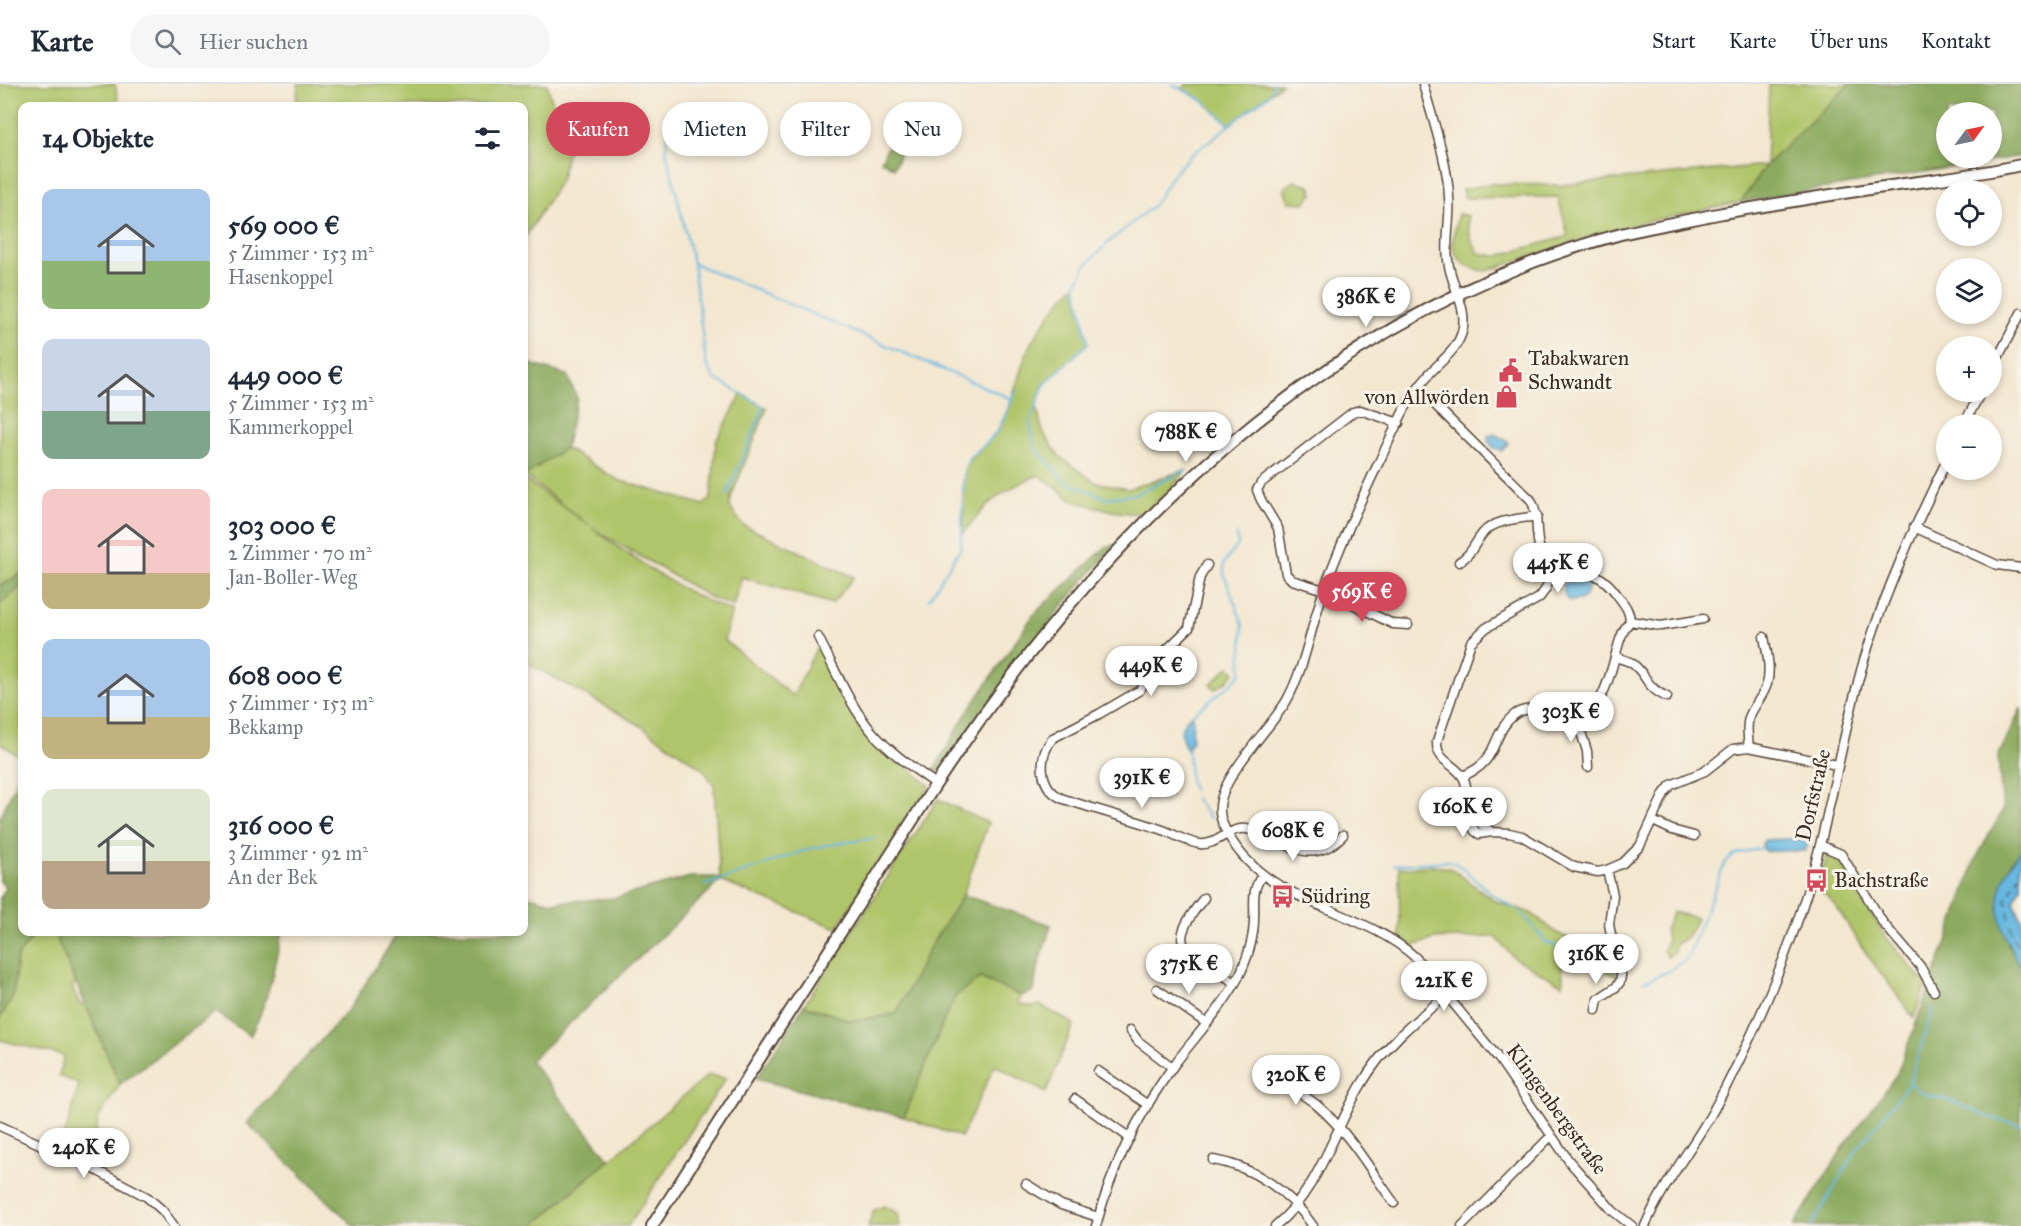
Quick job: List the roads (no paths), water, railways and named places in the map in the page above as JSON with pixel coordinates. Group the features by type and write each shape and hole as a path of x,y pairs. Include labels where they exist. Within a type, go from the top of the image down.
{"main road":[{"path":"652,1226 936,784 1006,684 1092,577 1169,498 1219,452 1310,382 1381,336 1457,294 1525,265 1584,244 1624,233 1820,196 2021,165"}],"street":[{"name":"Klingenbergstraße","path":"1423,84 1448,181 1450,198 1448,261 1463,310 1460,339 1418,388 1398,423 1345,532 1324,590 1297,679 1286,701 1224,790 1219,807 1221,821 1237,849 1262,875 1284,889 1357,920 1401,944 1416,958 1517,1083 1569,1161 1613,1211 1632,1226"},
{"path":"2002,350 2021,313"},
{"path":"1418,388 1526,494 1535,507 1538,543 1548,573 1545,591 1539,598 1486,628 1471,642 1437,741 1436,748 1439,754 1462,776 1469,807 1482,825 1492,832 1522,836 1574,867 1586,871 1607,870 1633,855 1640,846 1664,794 1671,785 1705,771 1733,749 1749,747 1838,765"},
{"path":"1398,423 1360,410 1353,412 1259,486 1258,495 1280,536 1286,574 1292,580 1324,590 1393,624 1408,625"},
{"name":"Dorfstraße","path":"1645,1226 1661,1195 1718,1103 1753,1035 1796,925 1812,875 1864,660 1891,582 1914,526 1937,480"},
{"path":"1459,562 1472,551 1481,534 1488,528 1502,522 1537,516"},
{"path":"1914,526 1997,565 2021,568"},
{"path":"1207,565 1200,577 1189,628 1158,658 1140,690 1057,735 1048,744 1042,770 1044,780 1055,795 1151,825 1199,844 1214,842 1238,829 1245,828 1289,848 1301,850 1326,848 1343,836"},
{"path":"1462,776 1483,765 1508,721 1518,712 1530,709 1576,716 1586,714 1597,705 1621,635 1630,621 1628,609 1609,583 1600,577 1581,570 1548,573"},
{"path":"1630,621 1661,626 1703,619"},
{"path":"818,637 859,714 874,734 892,752 936,784"},
{"path":"1749,747 1747,728 1749,718 1764,692 1767,681 1764,637"},
{"path":"1615,657 1635,666 1649,686 1667,697"},
{"path":"1576,716 1587,751 1588,766"},
{"path":"1653,821 1672,830 1694,836"},
{"path":"1820,845 1841,854 1883,922 1920,966 1934,991"},
{"path":"1596,1010 1599,999 1611,992 1620,982 1622,965 1614,950 1609,924 1613,895 1607,870"},
{"path":"1096,1226 1115,1172 1148,1106 1172,1067 1235,983 1248,953 1254,920 1254,891 1262,875"},
{"path":"1204,898 1190,916 1182,937 1183,943 1191,953 1235,983"},
{"path":"1157,989 1206,1023"},
{"path":"1275,1226 1297,1204 1312,1181 1361,1085 1386,1050 1410,1024 1447,995"},
{"path":"1130,1030 1138,1041 1172,1067"},
{"path":"1098,1071 1148,1106"},
{"path":"1264,1072 1319,1107 1339,1128 1394,1203"},
{"path":"1075,1099 1130,1138"},
{"path":"0,1126 92,1168 147,1197 162,1210 174,1226"},
{"path":"1462,1226 1551,1136"},
{"path":"1213,1160 1227,1162 1248,1170 1297,1204 1313,1226"},
{"path":"1026,1184 1061,1205 1098,1216"}],"water":[{"path":"1494,434 1508,441 1502,451 1495,449 1488,441 1488,436"},
{"path":"1573,578 1586,582 1589,586 1585,596 1580,600 1569,601 1565,597 1563,585"},
{"path":"1193,714 1192,739 1188,750 1183,741 1182,726"},
{"path":"1802,838 1808,845 1805,851 1765,851 1762,844 1765,840"},
{"path":"2021,850 2021,887 2014,901 2021,920 2021,969 2001,923 1999,895 2010,866"}],"waterway":[{"path":"1172,84 1202,100 1230,125 1191,155 1173,174 1154,205 1110,241 1086,265 1076,285 1088,343 1044,385 1030,423 1035,448 1066,482 1107,498 1136,494 1186,470"},
{"path":"1231,124 1270,94 1274,84"},
{"path":"667,156 693,263 706,363 714,378 763,406 727,495"},
{"path":"693,263 1012,399"},
{"path":"929,599 961,547 964,471 970,457 999,429 1016,391"},
{"path":"1193,714 1231,684 1241,673 1243,625 1224,574 1224,563 1238,545 1237,535"},
{"path":"1188,748 1193,790"},
{"path":"1195,798 1210,818"},
{"path":"705,885 810,849 878,837"},
{"path":"1643,981 1667,972 1687,959 1725,863 1736,854 1762,848"},
{"path":"1394,865 1451,861 1463,868 1491,894 1521,912 1546,942 1615,970"},
{"path":"1811,1226 1856,1151 1909,1083 1933,1009"},
{"path":"1909,1083 1924,1094 1948,1100 1989,1117 2021,1125"}],"place":[{"name":"Tabakwaren Schwandt","path":"1510,370"},
{"name":"von Allwörden","path":"1507,397"},
{"name":"Bachstraße","path":"1816,880"},
{"name":"Südring","path":"1283,896"}]}
